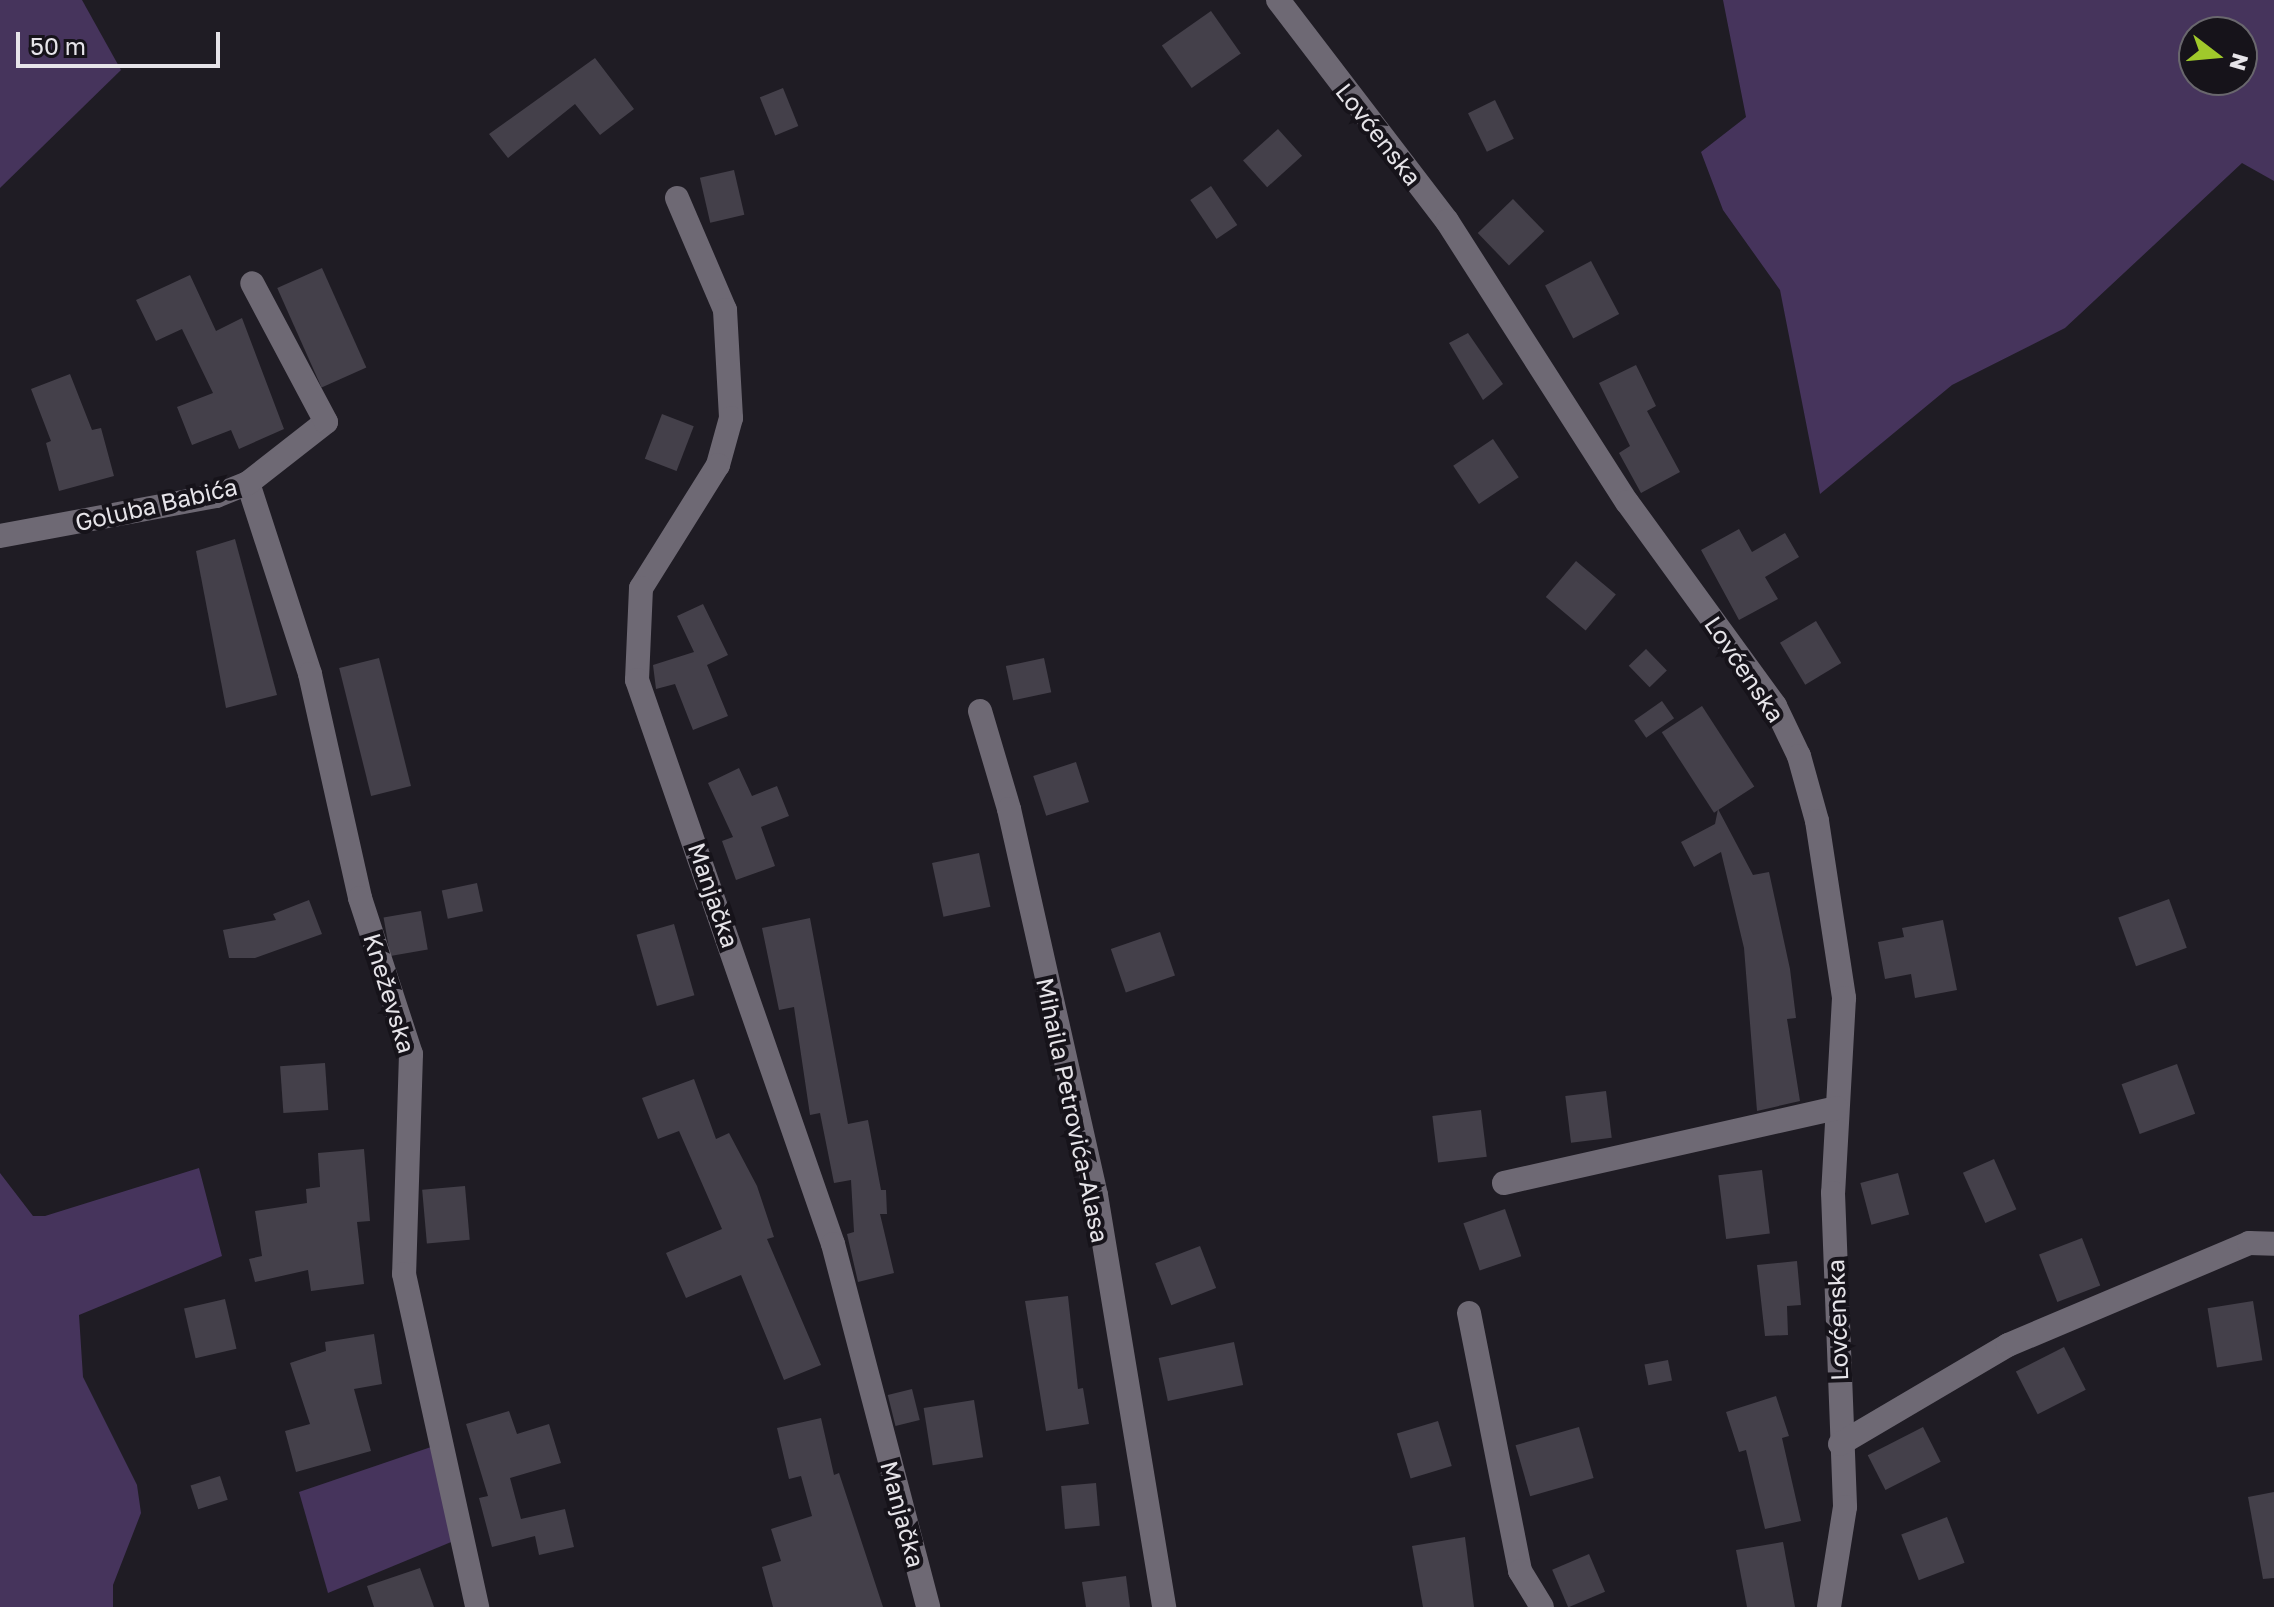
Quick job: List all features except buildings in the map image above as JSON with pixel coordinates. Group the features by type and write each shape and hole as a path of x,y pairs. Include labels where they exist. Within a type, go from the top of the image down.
{"street":[{"name":"Lovćenska","path":"1278,0 1447,221 1627,502 1775,706 1799,756 1819,836 1844,998 1837,1108 1840,1444 1845,1507 1829,1607"},
{"name":"Manjačka","path":"677,198 725,310 731,418 718,465 641,588 637,680 833,1244 928,1607"},
{"name":"Goluba Babića","path":"0,536 184,503 248,483 326,422 252,283"},
{"name":"Kneževska","path":"248,483 310,674 360,898 411,1054 404,1274 477,1607"},
{"name":"Mihaila Petrovića-Alasa","path":"980,711 1009,809 1096,1195 1164,1607"},
{"path":"1504,1183 1837,1108"},
{"path":"1840,1444 2008,1345 2249,1243 2274,1244"},
{"path":"1469,1313 1520,1571 1542,1607"}],"shaded area":[{"path":"0,0 82,0 121,70 0,188"},
{"path":"1723,0 2274,0 2274,181 2242,163 2065,328 1952,385 1820,494 1780,290 1723,210 1701,152 1746,117"},
{"path":"199,1168 222,1256 79,1315 83,1377 137,1485 141,1513 113,1585 113,1607 0,1607 0,1173 33,1216 45,1216"},
{"path":"434,1446 456,1540 328,1593 299,1492"}]}
